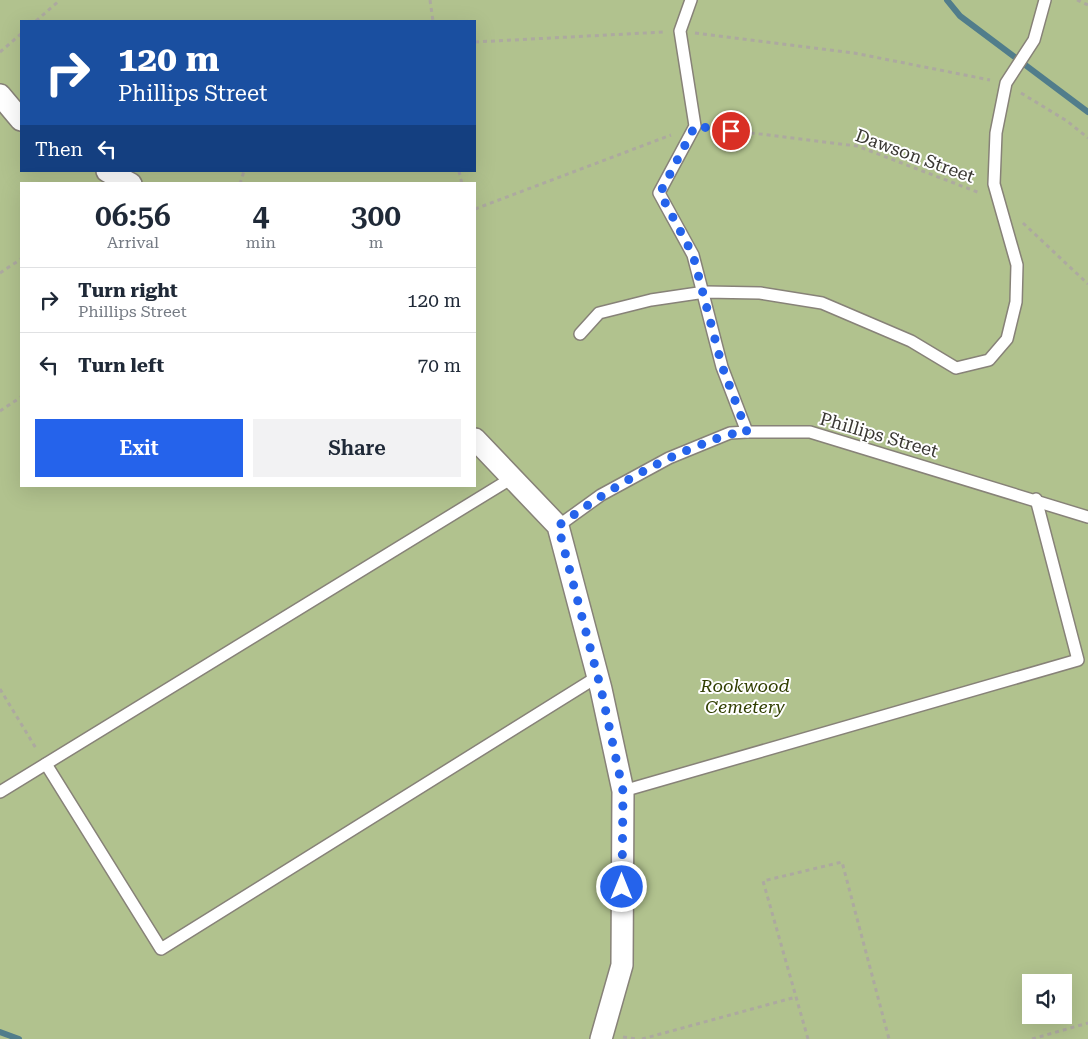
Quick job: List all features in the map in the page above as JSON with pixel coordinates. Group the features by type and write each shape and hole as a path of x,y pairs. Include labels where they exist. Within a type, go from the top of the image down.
{"street":[{"path":"0,95 20,119"},
{"path":"109,172 127,182"},
{"path":"476,440 558,526 597,677 623,791 622,965 601,1039"}],"lane":[{"path":"691,0 680,31 695,126 660,193 693,255 705,292 722,366 747,432"},
{"path":"580,334 599,313 651,300 705,292 760,294 822,303 911,341 956,368 989,360 1007,339 1016,302 1017,265 994,184 996,133 1009,79 1034,40 1045,0"},
{"name":"Phillips Street","path":"558,526 600,496 669,458 730,433 747,432 810,432 1088,517"},
{"path":"0,792 512,478"},
{"path":"623,791 1078,660 1036,500"},
{"path":"46,764 161,949 597,677"}],"path":[{"path":"37,20 60,0"},
{"path":"430,0 432,20"},
{"path":"1077,0 1088,5"},
{"path":"476,42 680,31 854,53 1009,79 1088,138"},
{"path":"0,52 20,35"},
{"name":"Dawson Street","path":"476,209 695,126 857,146 999,201 1088,284"},
{"path":"0,273 20,260"},
{"path":"0,411 20,398"},
{"path":"0,688 46,764"},
{"path":"808,1039 763,881 842,862 890,1039"},
{"path":"642,1039 796,997"},
{"path":"1032,1039 1088,1023"}],"green space":[{"name":"Rookwood Cemetery","path":"0,0 1088,0 1088,1039 0,1039"}],"waterway":[{"path":"947,0 960,16 1088,112"},
{"path":"0,1032 19,1039"}],"route":[{"path":"622,887 623,791 601,689 558,526 600,496 669,458 730,433 747,432 722,366 705,292 693,255 660,193 695,126 731,131"}]}
